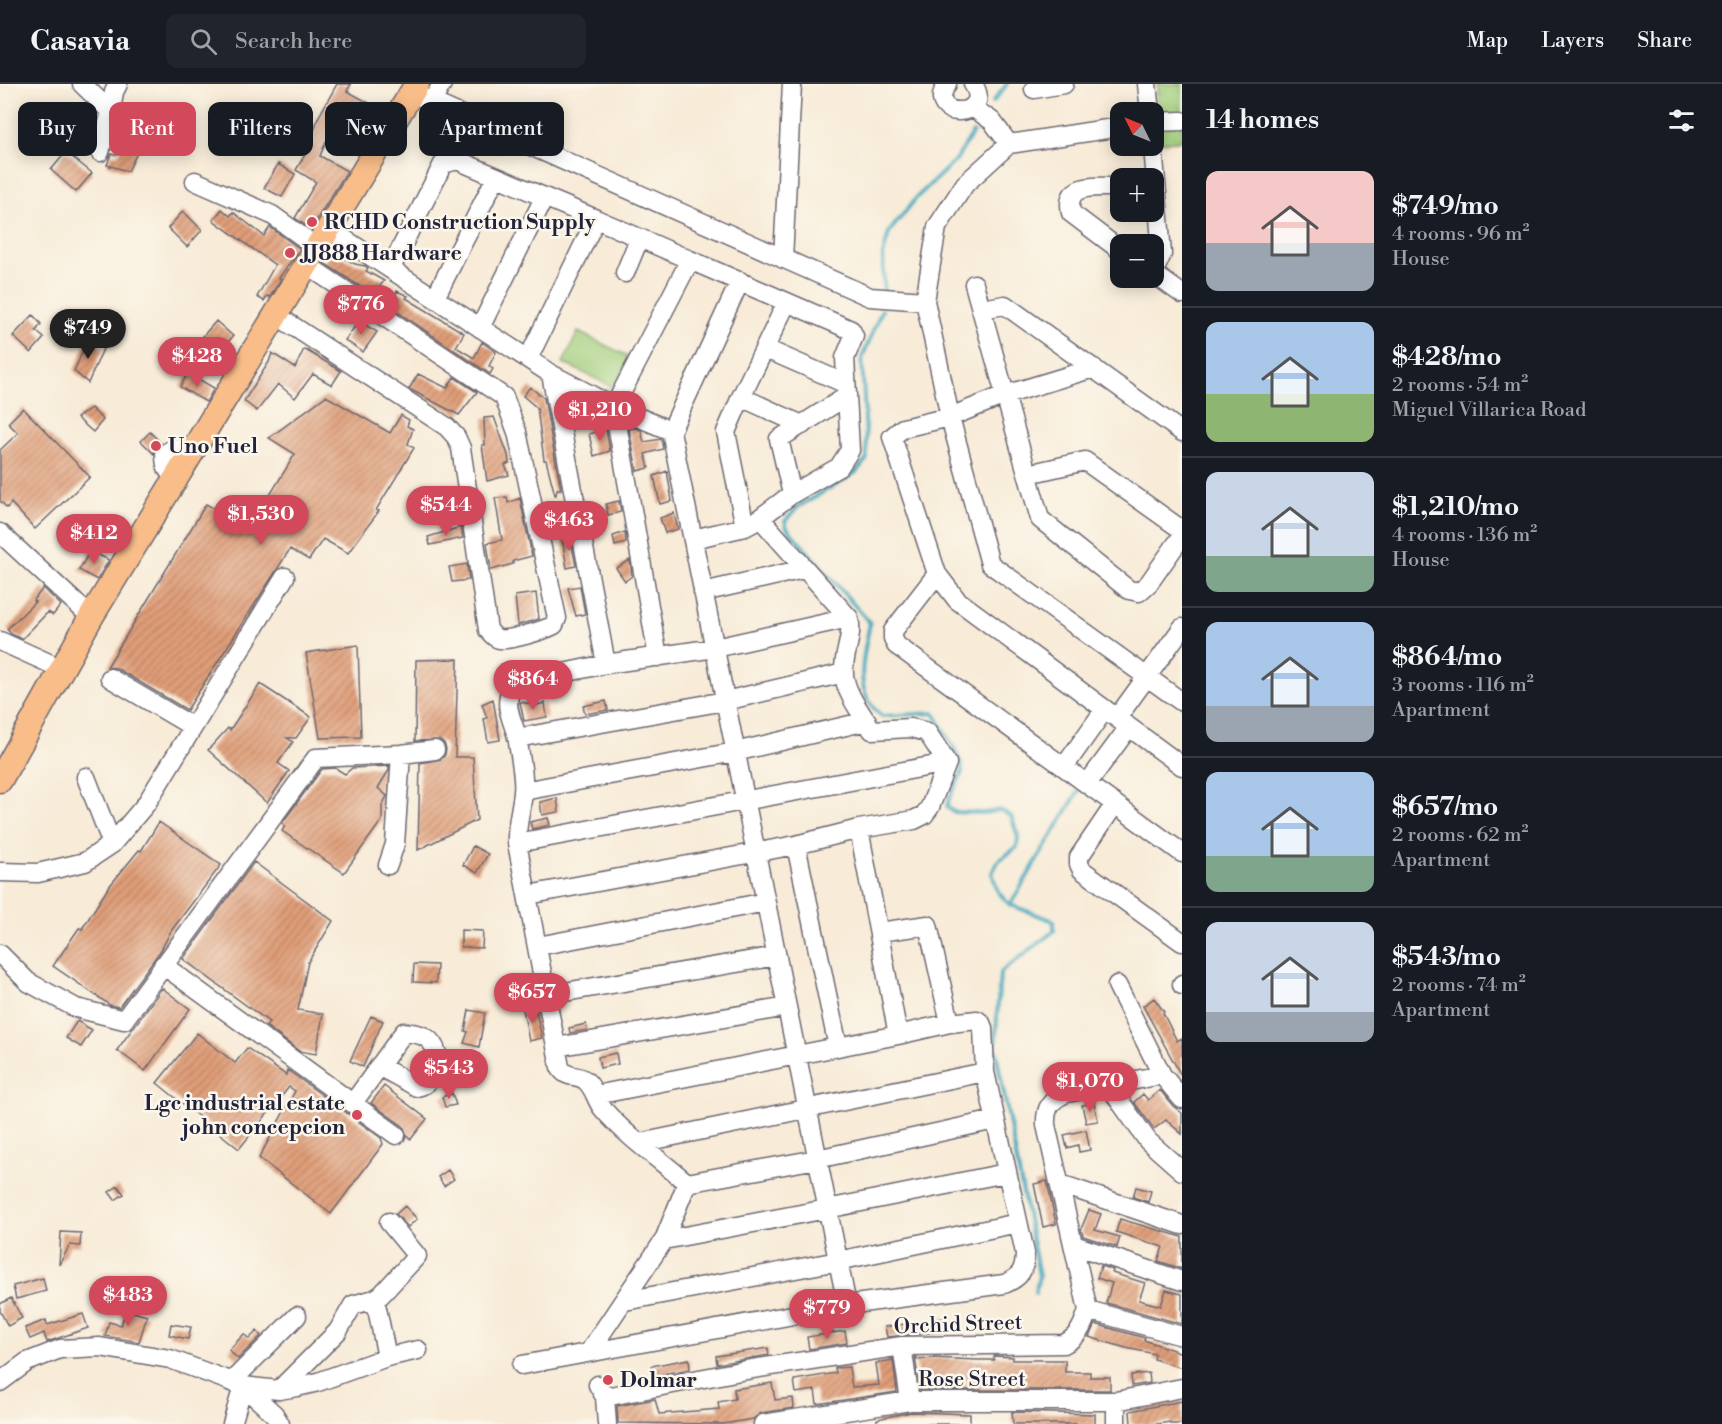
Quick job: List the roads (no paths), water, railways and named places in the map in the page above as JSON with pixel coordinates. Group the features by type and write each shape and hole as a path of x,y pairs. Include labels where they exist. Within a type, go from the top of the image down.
{"main road":[{"path":"0,780 91,617 318,248 420,93"}],"street":[{"path":"82,84 109,110"},
{"path":"112,102 118,84"},
{"path":"420,93 442,84"},
{"path":"783,259 792,84"},
{"path":"942,85 944,103 952,111 962,112 972,107 977,98 972,84"},
{"path":"1034,89 1064,84"},
{"path":"1147,84 1149,102"},
{"path":"420,93 870,297 925,301"},
{"path":"972,107 992,122 1009,144"},
{"path":"100,152 109,119"},
{"path":"1164,122 1182,121"},
{"path":"1110,129 1009,144 965,184 938,227 925,301 950,417 990,564 1182,702"},
{"path":"391,268 443,164 457,160 740,280 851,330 854,336 846,358 850,450 839,466 792,494 752,523 693,539"},
{"path":"435,298 496,177"},
{"path":"195,181 272,215 318,248 504,398 517,432 557,618 554,625 529,634 499,639 493,636 488,630 461,448 456,437 447,428 276,315"},
{"path":"1110,187 1081,188 1073,194 1069,203 1071,213 1110,242"},
{"path":"480,328 544,198"},
{"path":"528,359 596,219"},
{"path":"625,273 639,239"},
{"path":"318,248 391,268 551,374 614,407 671,430"},
{"path":"657,657 614,407 690,260"},
{"path":"740,280 671,430 847,1305"},
{"path":"1164,281 1182,294"},
{"path":"974,284 1040,519 1129,590 1139,592 1149,583 1182,536"},
{"path":"787,302 726,432 752,523 804,569 849,618 852,630 844,673 848,689 872,730 911,728 927,732 947,763"},
{"path":"981,309 1005,305 1182,432"},
{"path":"766,349 846,390"},
{"path":"1094,368 1005,395 950,417 903,428 892,437 937,574 957,600 1182,766"},
{"path":"551,374 606,664"},
{"path":"792,494 779,439 802,425 846,390"},
{"path":"741,397 802,425"},
{"path":"1028,474 1085,461 1182,530"},
{"path":"0,533 91,617"},
{"path":"703,592 804,569"},
{"path":"937,574 893,632 897,645 1182,853"},
{"path":"0,873 38,873 85,862 112,844 146,804 285,577"},
{"path":"687,1183 601,1108 589,1083 580,1077 570,1077 564,1074 560,1067 517,843 516,826 523,791 518,738 508,706 508,698 511,690 517,684 606,664 715,648 849,618"},
{"path":"1087,784 1117,718 1182,628"},
{"path":"0,641 62,669"},
{"path":"518,738 725,701 844,673"},
{"path":"110,678 194,727"},
{"path":"1064,767 1117,718"},
{"path":"523,791 735,752 867,721"},
{"path":"0,954 28,982 76,1008 124,1020 316,758 435,750"},
{"path":"388,865 395,844 401,754"},
{"path":"517,843 947,763"},
{"path":"528,896 914,820 924,815 930,807 947,763"},
{"path":"86,777 112,844"},
{"path":"1115,804 1079,857 1079,864 1082,870 1182,942"},
{"path":"859,829 898,1035"},
{"path":"796,845 838,1047"},
{"path":"538,946 766,902"},
{"path":"879,932 928,925 950,1023"},
{"path":"547,995 777,956"},
{"path":"163,965 396,1135"},
{"path":"1117,985 1162,1075 1182,1099"},
{"path":"556,1047 787,1006"},
{"path":"522,1365 847,1305 1004,1284 1014,1281 1021,1273 1025,1263 1025,1253 985,1072 983,1028 976,1020 950,1023 596,1095"},
{"path":"353,1103 379,1066"},
{"path":"639,1143 985,1072"},
{"path":"1162,1075 1067,1093 1057,1097 1049,1104 1046,1125 1088,1310 1182,1336"},
{"path":"1109,1086 1148,1142 1182,1171"},
{"path":"687,1183 817,1159 995,1120"},
{"path":"664,1240 1006,1173"},
{"path":"590,1352 664,1240 687,1183"},
{"path":"1060,1185 1182,1225"},
{"path":"279,1390 338,1331 353,1305 375,1299 417,1256 389,1222"},
{"path":"625,1301 1018,1223"},
{"path":"1074,1245 1182,1281"},
{"path":"375,1299 387,1357"},
{"name":"Orchid Street","path":"607,1424 602,1391 902,1346 1064,1344 1075,1338 1083,1327 1088,1310"},
{"path":"232,1424 237,1384 297,1316"},
{"path":"902,1346 910,1401"},
{"path":"0,1382 27,1362 60,1349 100,1347 170,1359 237,1384 279,1390 318,1382 387,1357 418,1350"},
{"path":"237,1384 274,1414 280,1424"},
{"name":"Rose Street","path":"763,1424 910,1401 1116,1401 1182,1388"},
{"path":"1116,1401 1116,1424"}],"waterway":[{"path":"993,102 1007,84"},
{"path":"884,291 883,255 889,232 917,197 956,160 973,132"},
{"path":"882,310 862,358 867,459 855,473 798,507 785,521 787,528 870,623 862,672 866,696 872,706 882,716 934,713 955,751 962,771 947,806 953,812 984,813 1000,810 1011,816 1018,836 1017,847 998,861 992,873 998,892 1010,905 1054,921 1054,931 1000,973 995,1047 1039,1276 1035,1293"},
{"path":"1010,905 1081,787"}],"place":[{"name":"RCHD Construction Supply","path":"312,222"},
{"name":"JJ888 Hardware","path":"290,253"},
{"name":"Uno Fuel","path":"156,446"},
{"name":"Lgc industrial estate john concepcion","path":"357,1115"},
{"name":"Dolmar","path":"608,1380"}]}
